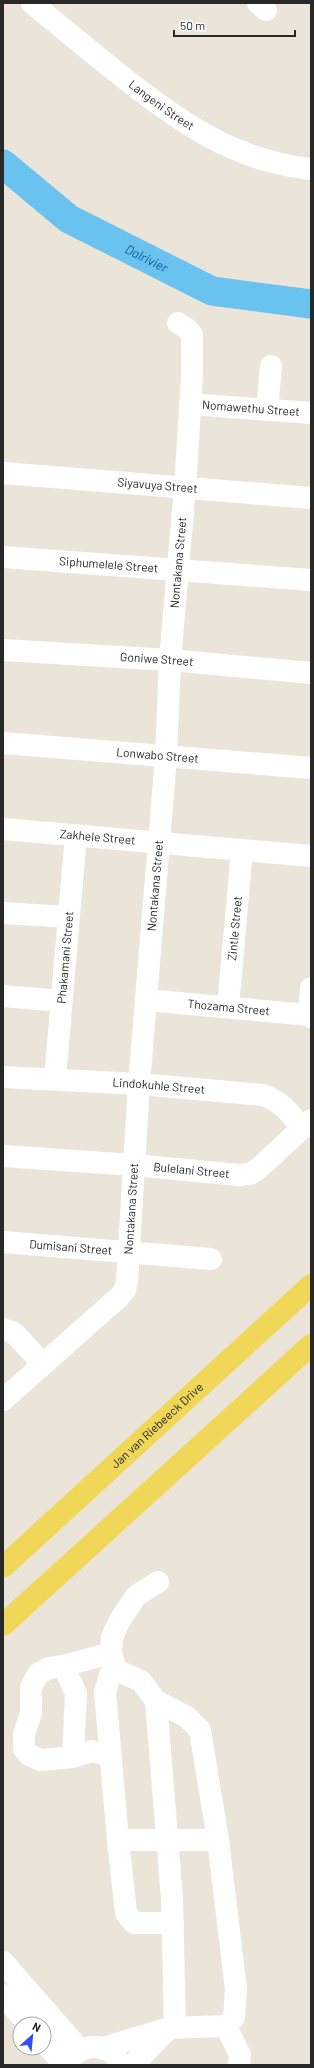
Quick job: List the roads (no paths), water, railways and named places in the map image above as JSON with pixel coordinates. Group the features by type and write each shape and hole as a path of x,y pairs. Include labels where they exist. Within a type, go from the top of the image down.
{"main road":[{"name":"Jan van Riebeeck Drive","path":"3,1567 311,1285"},
{"path":"3,1625 311,1345"}],"street":[{"name":"Langeni Street","path":"32,3 168,113 194,129 230,148 251,155 311,169"},
{"name":"Nontakana Street","path":"3,1400 119,1297 125,1290 127,1281 133,1165 166,757 170,660 185,488 190,404 193,347 192,336 186,328 178,323"},
{"path":"267,410 270,366"},
{"name":"Nomawethu Street","path":"190,404 311,413"},
{"name":"Siyavuya Street","path":"3,473 311,498"},
{"name":"Siphumelele Street","path":"3,558 311,580"},
{"name":"Goniwe Street","path":"3,650 170,660 311,673"},
{"name":"Lonwabo Street","path":"3,743 311,768"},
{"name":"Zakhele Street","path":"3,829 311,856"},
{"name":"Phakamani Street","path":"55,1079 76,835"},
{"name":"Zintle Street","path":"228,1007 242,850"},
{"path":"3,912 69,917"},
{"path":"310,1016 311,988"},
{"path":"3,996 61,1000"},
{"name":"Thozama Street","path":"146,1000 310,1016"},
{"name":"Lindokuhle Street","path":"3,1077 139,1084 263,1095 281,1104 306,1124"},
{"name":"Bulelani Street","path":"3,1156 133,1165 239,1175 250,1174 258,1169 306,1124"},
{"name":"Dumisani Street","path":"3,1242 129,1251 211,1259"},
{"path":"3,1329 14,1332 43,1364"},
{"path":"158,1582 136,1596 120,1620 112,1637 113,1662 105,1692 126,1913 134,1923 173,1923"},
{"path":"70,2060 92,2047 103,2048 172,2027 226,2026 234,2017 236,1989 218,1840 200,1730 187,1717 156,1701 141,1681 113,1662 49,1668 38,1674 31,1687 31,1713 24,1734 24,1749 29,1755 41,1760 73,1757 92,1751 110,1756"},
{"path":"63,1666 76,1693 73,1757"},
{"path":"133,2065 172,2027 173,1923 156,1701"},
{"path":"118,1840 218,1840"},
{"path":"3,1962 70,2060"},
{"path":"3,1995 21,2016"},
{"path":"226,2026 240,2055 239,2065"},
{"path":"52,2048 70,2060"},
{"path":"103,2048 113,2054 121,2065"}],"waterway":[{"name":"Dalrivier","path":"3,164 69,219 212,291 311,304"}]}
